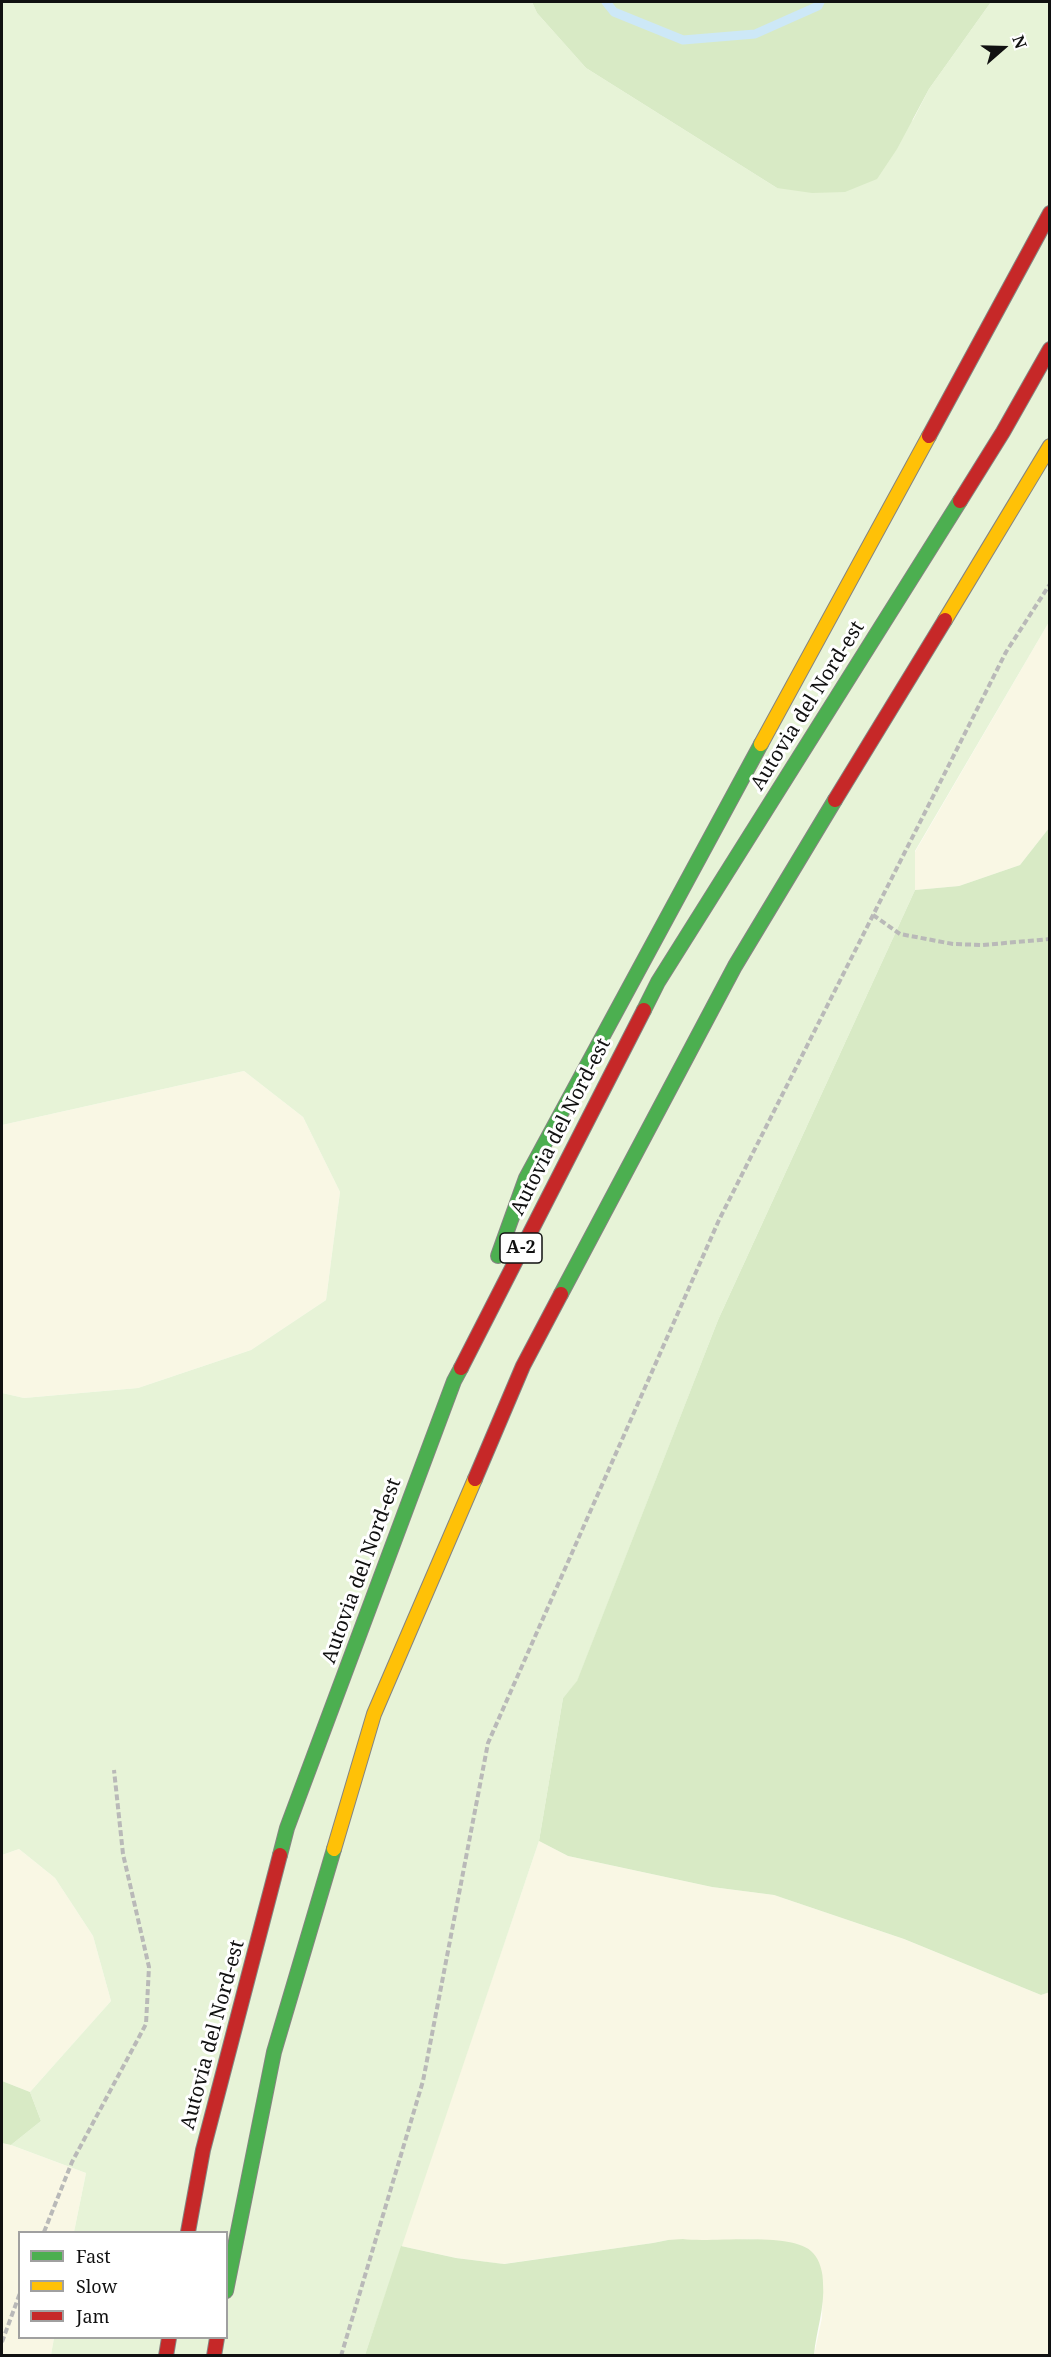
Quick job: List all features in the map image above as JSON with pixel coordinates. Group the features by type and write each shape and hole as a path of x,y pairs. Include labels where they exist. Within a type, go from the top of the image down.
{"highway":[{"path":"494,1268 526,1178 1050,213"},
{"name":"Autovia del Nord-est","path":"188,2231 203,2150 287,1828 454,1381 658,982 1003,432 1050,349"},
{"path":"228,2281 274,2052 374,1714 523,1366 735,966 1050,446"},
{"path":"454,1381 486,1291"},
{"path":"166,2355 169,2339"},
{"path":"214,2355 217,2339"}],"path":[{"path":"340,2355 423,2081 488,1743 718,1220 1006,652 1050,584"},
{"path":"873,915 900,934 953,944 983,945 1050,939"},
{"path":"44,2231 72,2162 146,2024 149,1967 123,1854 114,1770"},
{"path":"2,2342 18,2298"}],"shaded area":[{"path":"1049,622 1049,828 1020,865 959,886 915,890 915,852"},
{"path":"244,1071 303,1117 340,1192 326,1300 251,1350 138,1388 24,1398 2,1393 2,1125"},
{"path":"539,1841 568,1856 712,1887 774,1895 904,1939 1041,1995 1049,1992 1049,2355 814,2355 822,2318 823,2281 783,2242 752,2239 701,2242 668,2240 503,2264 456,2258 401,2246"},
{"path":"19,1849 55,1878 93,1936 111,2001 30,2092 2,2081 2,1855"},
{"path":"2,2143 86,2173 74,2231 18,2231 18,2339 54,2339 51,2355 2,2355"}],"green space":[{"path":"2,2 532,2 537,13 586,68 777,188 913,120 929,89 991,2 1049,2 1049,622 915,851 915,890 718,1320 577,1682 563,1698 539,1841 365,2355 51,2355 54,2339 228,2339 228,2231 74,2231 86,2173 11,2145 41,2121 30,2092 111,2001 93,1936 55,1878 19,1849 2,1855 2,1393 24,1398 138,1388 251,1350 326,1300 340,1192 303,1117 244,1071 2,1125"},
{"path":"532,2 991,2 929,89 897,149 877,179 845,192 812,193 777,188 586,68 537,13"},
{"path":"1049,828 1050,1992 1041,1995 904,1939 774,1895 712,1887 568,1856 539,1841 563,1698 577,1681 718,1320 915,890 959,886 1020,865"},
{"path":"2,2081 30,2092 41,2121 11,2145 2,2143"},
{"path":"683,2239 772,2240 803,2246 813,2253 818,2259 823,2279 822,2310 814,2355 365,2355 401,2246 456,2258 504,2264"}],"waterway":[{"path":"606,2 614,12 683,40 755,34 818,6 820,2"}],"traffic: fast":[{"path":"644,1010 658,982 960,501"},
{"path":"498,1256 526,1178 761,744"},
{"path":"561,1294 735,966 835,800"},
{"path":"280,1855 287,1828 454,1381 461,1368"},
{"path":"228,2281 274,2052 334,1849"}],"traffic: slow":[{"path":"761,744 929,436"},
{"path":"945,620 1050,446"},
{"path":"334,1849 374,1714 475,1479"}],"traffic: jam":[{"path":"929,436 1050,213"},
{"path":"960,501 1003,432 1050,349"},
{"path":"835,800 945,620"},
{"path":"461,1368 644,1010"},
{"path":"475,1479 523,1366 561,1294"},
{"path":"188,2231 203,2150 280,1855"},
{"path":"166,2356 169,2339"},
{"path":"214,2356 217,2339"}]}
